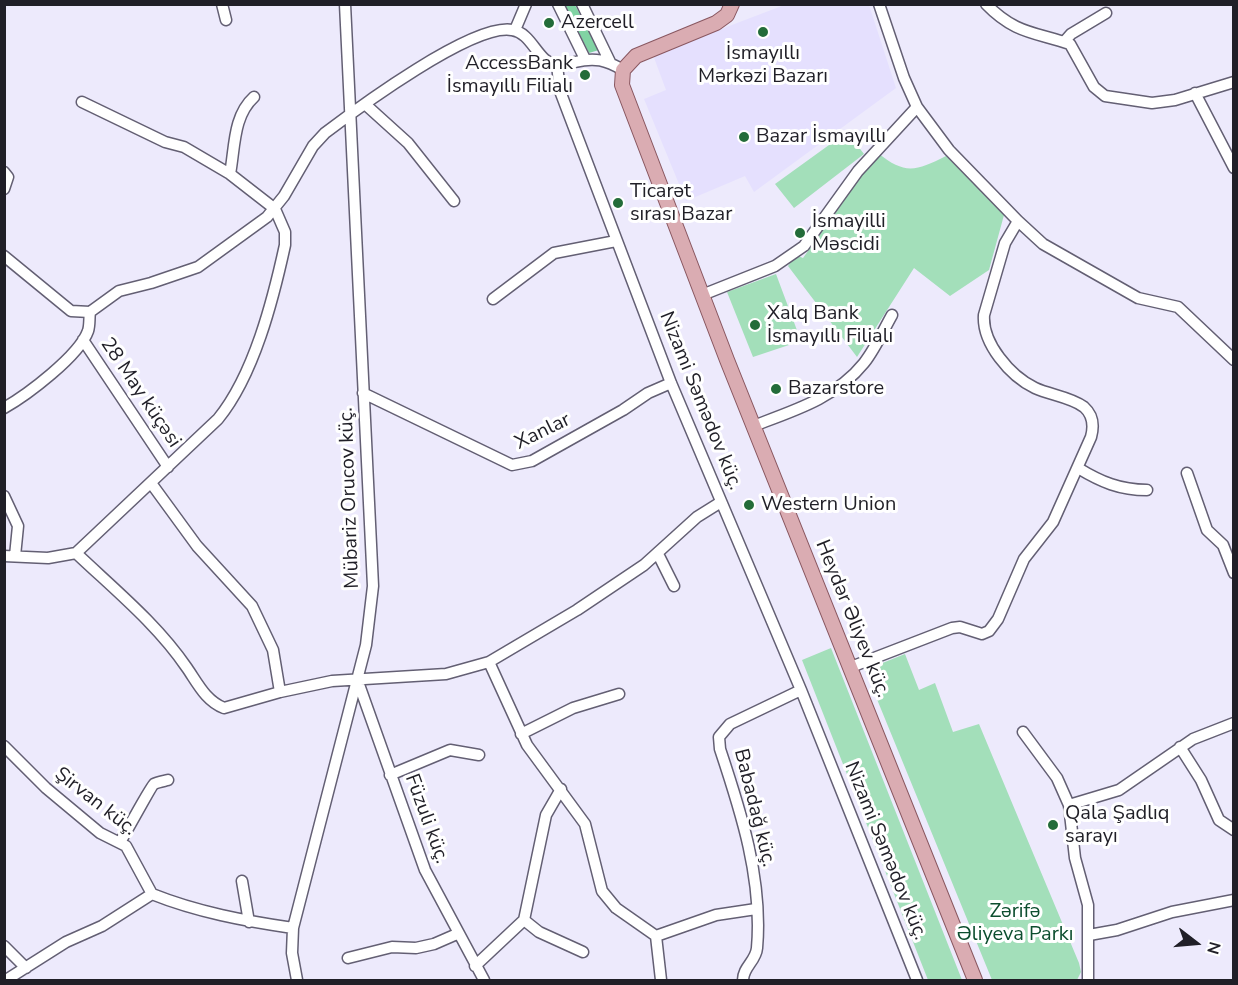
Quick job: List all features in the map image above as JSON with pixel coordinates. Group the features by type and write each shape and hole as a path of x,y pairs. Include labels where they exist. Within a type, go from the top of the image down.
{"main road":[{"path":"623,70 636,56 716,23 731,7"},
{"name":"Heydər Əliyev küç.","path":"623,70 622,85 702,295 975,981"}],"street":[{"path":"222,4 226,20"},
{"name":"Mübariz Orucov küç.","path":"297,981 292,953 293,928 371,620 373,586 345,4"},
{"path":"515,30 526,4"},
{"path":"558,4 585,59"},
{"path":"582,4 610,62"},
{"path":"879,4 904,78 917,107 949,150 1018,221 1043,244 1128,292 1149,302 1178,307 1233,360"},
{"path":"986,4 1007,22 1030,34 1064,42 1075,48 1094,87 1105,96 1152,103 1233,81"},
{"path":"1064,42 1071,34 1106,14"},
{"path":"4,256 71,311 90,312 119,291 162,280 198,267 275,209 313,146 325,134 450,50 491,32 515,30 530,40 546,60 557,65 585,59 610,62 623,70"},
{"name":"Nizami Səmədov küç.","path":"557,65 560,91 671,383 801,690 917,981"},
{"path":"1195,93 1233,168"},
{"path":"230,174 238,118 254,96"},
{"path":"4,496 18,526 10,556 48,558 75,553 168,467 223,412 250,366 285,245 285,232 275,209 230,174 184,147 165,142 82,102"},
{"path":"366,105 416,151 454,201"},
{"path":"702,295 776,266 804,246 858,171 917,107"},
{"path":"4,172 8,177 4,189"},
{"path":"851,667 952,628 960,627 982,634 989,631 998,620 1024,559 1053,522 1091,437 1094,427 1084,407 1025,382 988,343 983,325 1005,243 1018,221"},
{"path":"493,299 554,253 616,241"},
{"path":"4,408 48,377 83,340 88,331 90,312"},
{"path":"753,426 810,405 847,381 865,362 892,315"},
{"name":"28 May küçəsi","path":"83,340 168,467"},
{"name":"Xanlar","path":"363,393 512,465 532,461 623,410 648,393 671,383"},
{"path":"1078,468 1101,482 1129,490 1147,490"},
{"path":"1187,473 1207,530 1223,545 1233,573"},
{"path":"151,483 197,546 252,606 273,650 280,692"},
{"path":"75,553 155,626 215,705 224,708 280,692 357,679 446,674 489,662 577,610 658,554 697,517 721,502"},
{"path":"658,554 674,586"},
{"path":"489,662 521,734 585,824 598,878 608,900 656,936 661,981"},
{"name":"Füzuli küç.","path":"357,679 424,870 484,981"},
{"name":"Babadağ küç.","path":"743,981 743,974 757,951 756,909 748,841 720,749 719,737 730,724 801,690"},
{"path":"521,734 573,708 620,694"},
{"path":"1069,805 1119,790 1180,747 1206,732 1233,723"},
{"path":"1023,732 1057,778 1069,805 1075,858 1087,896 1088,981"},
{"name":"Şirvan küç.","path":"4,746 46,788 100,833 120,842 131,853 152,894"},
{"path":"1180,747 1201,780 1219,820 1233,830"},
{"path":"390,775 450,750 479,754"},
{"path":"120,842 140,813 150,789 155,783 168,780"},
{"path":"475,966 524,920 546,815 561,789"},
{"path":"242,881 249,922"},
{"path":"6,981 66,942 102,926 152,894 181,906 249,922 293,928"},
{"path":"1089,935 1117,930 1172,912 1233,900"},
{"path":"656,936 716,915 756,909"},
{"path":"524,920 539,932 583,952"},
{"path":"348,958 392,947 416,948 434,944 457,934"},
{"path":"4,946 26,968"}],"shaded area":[{"name":"Bazar İsmayıllı","path":"787,4 869,5 896,88 754,192 745,176 686,201 644,99 666,90 653,55"}],"green space":[{"path":"565,5 575,5 599,50 589,53"},
{"path":"847,132 864,154 794,208 775,184"},
{"path":"878,153 903,168 927,165 946,156 1004,215 989,270 950,296 914,268 857,357 788,266 796,255 803,258"},
{"path":"776,274 801,341 753,357 727,292"},
{"path":"831,648 962,980 928,980 802,660"},
{"name":"Zərifə Əliyeva Parkı","path":"905,654 919,690 935,683 953,732 979,724 1079,963 1081,972 1077,980 992,980 865,670"}],"place":[{"name":"Azercell","path":"549,23"},
{"name":"İsmayıllı Mərkəzi Bazarı","path":"763,32"},
{"name":"AccessBank İsmayıllı Filialı","path":"585,75"},
{"name":"Bazar İsmayıllı","path":"744,137"},
{"name":"Ticarət sırası Bazar","path":"618,203"},
{"name":"İsmayilli Məscidi","path":"800,233"},
{"name":"Xalq Bank İsmayıllı Filialı","path":"755,325"},
{"name":"Bazarstore","path":"776,389"},
{"name":"Western Union","path":"749,505"},
{"name":"Qala Şadlıq sarayı","path":"1053,825"}]}
